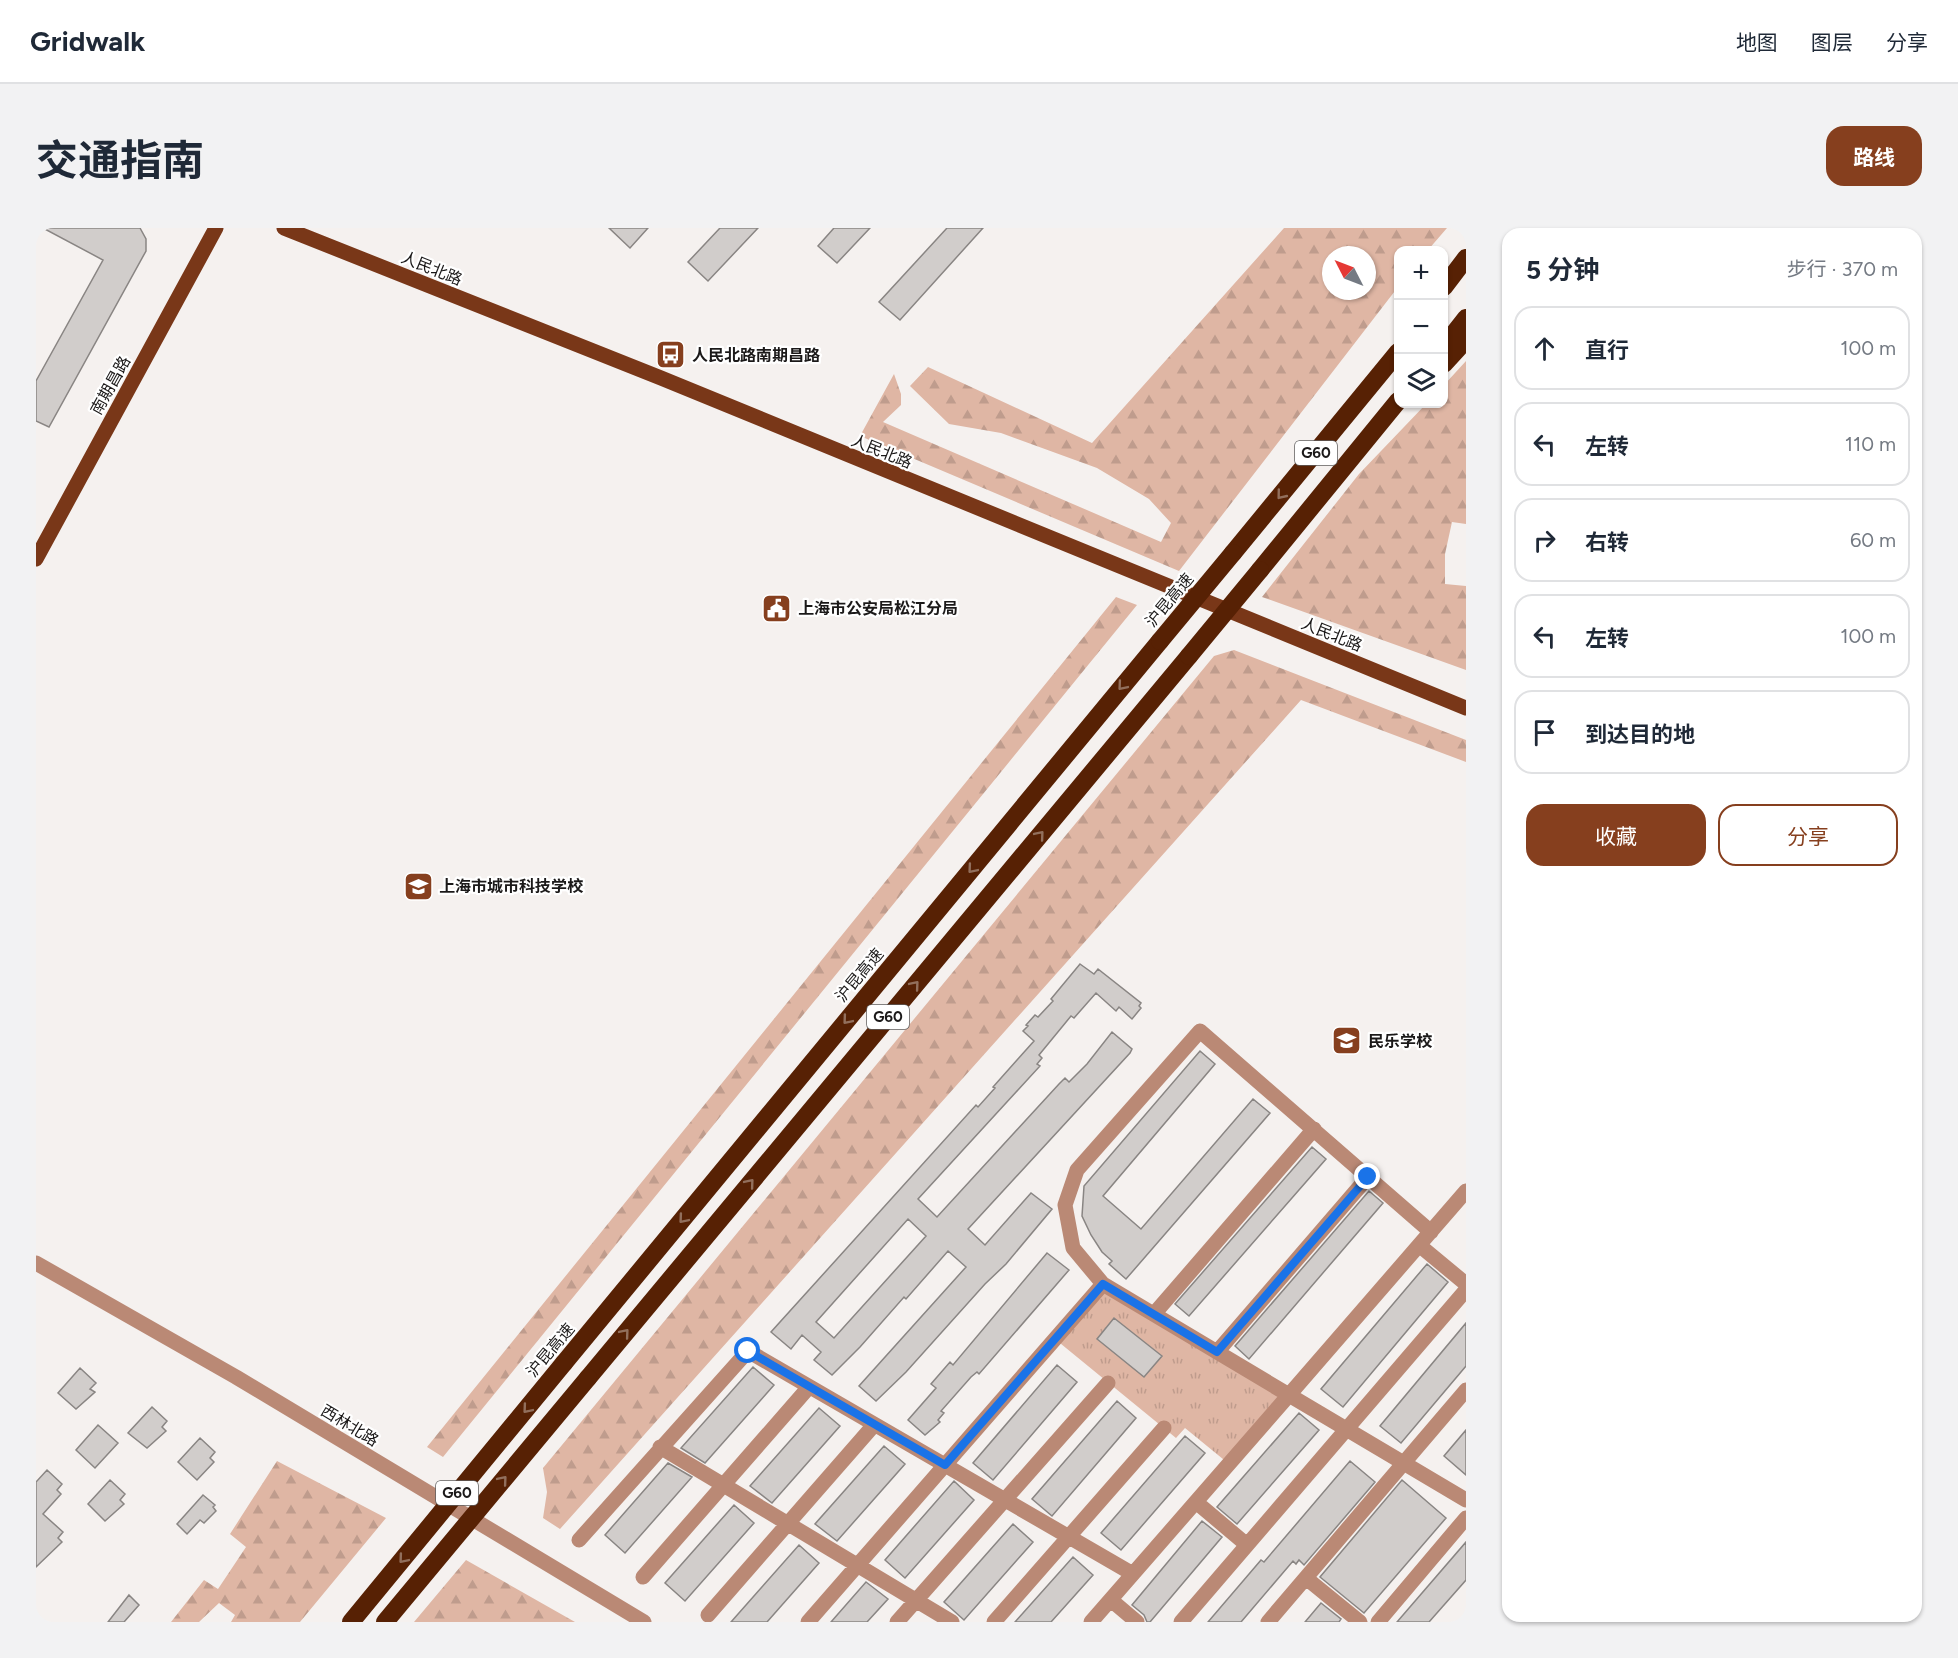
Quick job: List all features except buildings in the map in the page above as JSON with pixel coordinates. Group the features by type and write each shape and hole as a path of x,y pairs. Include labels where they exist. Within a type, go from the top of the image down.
{"highway":[{"path":"1448,281 1466,258"},
{"path":"1448,292 1466,271"},
{"path":"1448,340 1466,318"},
{"path":"1448,358 1466,340"},
{"path":"1335,429 1394,351"},
{"name":"沪昆高速","path":"351,1622 1396,354"},
{"name":"G60","path":"385,1622 1189,656 1394,406"},
{"path":"1359,450 1400,408"}],"main road":[{"name":"南期昌路","path":"36,559 216,228"},
{"name":"人民北路","path":"284,228 661,378 1466,708"}],"street":[{"path":"1431,1232 1200,1031 1077,1170 1065,1205 1073,1248 1103,1284 1466,1500"},
{"path":"1154,1314 1314,1130"},
{"path":"1217,1352 1368,1177"},
{"path":"1091,1622 1466,1191"},
{"path":"1419,1245 1466,1284"},
{"name":"西林北路","path":"36,1263 236,1377 644,1622"},
{"path":"808,1622 1103,1284"},
{"path":"1181,1622 1466,1290"},
{"path":"579,1540 748,1351 1134,1574"},
{"path":"897,1622 1108,1383"},
{"path":"643,1577 809,1387"},
{"path":"1268,1622 1466,1390"},
{"path":"708,1615 874,1425"},
{"path":"994,1622 1164,1428"},
{"path":"660,1448 952,1622"},
{"path":"1196,1502 1247,1545"},
{"path":"1378,1622 1466,1518"},
{"path":"1306,1578 1359,1622"},
{"path":"1111,1600 1137,1622"}],"green space":[{"path":"1284,228 1447,228 1431,246 1394,246 1394,292 1179,571 860,436 894,374 901,394 901,405 883,422 1161,542 1171,523 1149,499 1097,468 1001,433 949,424 910,386 928,367 1092,443"},
{"path":"1466,361 1466,524 1452,522 1445,554 1445,584 1466,586 1466,670 1262,597 1359,474 1422,408 1448,408 1448,381"},
{"path":"1116,597 1137,605 443,1457 427,1447"},
{"path":"1234,650 1466,740 1466,762 1301,700 560,1529 543,1518 547,1492 543,1468 1214,656"},
{"path":"1103,1284 1289,1395 1229,1464 1185,1428 1176,1438 1055,1339"},
{"path":"277,1461 386,1518 300,1622 231,1622 235,1615 219,1603 199,1622 171,1622 204,1580 218,1589 246,1547 230,1534"},
{"path":"466,1560 575,1622 414,1622"}],"place":[{"name":"人民北路南期昌路","path":"671,355"},
{"name":"上海市公安局松江分局","path":"777,608"},
{"name":"上海市城市科技学校","path":"418,886"},
{"name":"民乐学校","path":"1347,1041"}],"route":[{"path":"748,1351 945,1465 1103,1284 1217,1352 1368,1177"}]}
